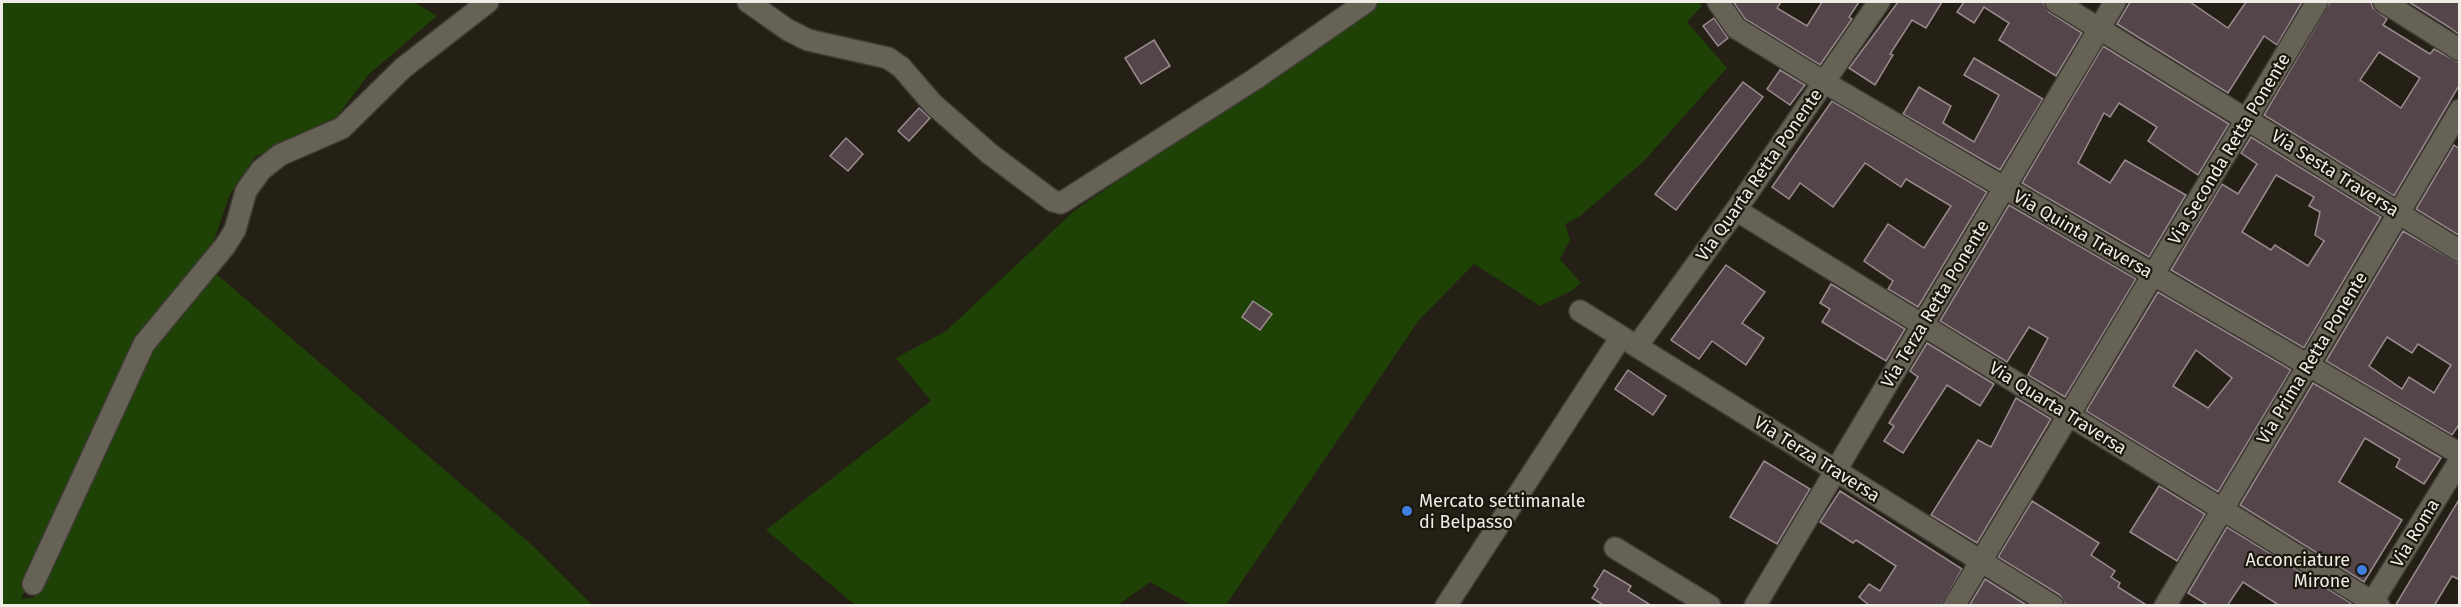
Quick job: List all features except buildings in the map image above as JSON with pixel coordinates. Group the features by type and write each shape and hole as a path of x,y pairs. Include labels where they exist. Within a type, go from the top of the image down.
{"street":[{"path":"33,584 144,344 225,246 235,230 246,191 261,170 280,156 342,128 403,68 488,2"},
{"path":"748,2 788,30 808,40 888,58 901,67 933,104 990,154 1053,201 1061,203 1255,79 1366,2"},
{"name":"Via Quinta Traversa","path":"1718,2 1736,28 1824,82 2460,454"},
{"name":"Via Quarta Retta Ponente","path":"1446,606 1629,342 1736,210 1879,2"},
{"name":"Via Sesta Traversa","path":"2056,2 2460,250"},
{"name":"Via Terza Retta Ponente","path":"1755,606 2115,2"},
{"name":"Via Seconda Retta Ponente","path":"1954,606 2318,2"},
{"path":"2384,2 2460,50"},
{"name":"Via Prima Retta Ponente","path":"2165,606 2460,110"},
{"name":"Via Quarta Traversa","path":"1736,210 2374,604"},
{"name":"Via Terza Traversa","path":"1580,311 2054,606"},
{"name":"Via Roma","path":"2374,604 2460,460"},
{"path":"1615,548 1710,606"}],"green space":[{"path":"2,2 414,2 437,16 368,75 330,126 255,157 230,194 210,252 135,340 21,599 34,598 148,348 213,271 532,545 592,605 2,605"},
{"path":"1379,2 1699,2 1702,6 1687,22 1727,68 1644,161 1579,217 1565,224 1570,240 1560,259 1581,283 1571,291 1540,306 1474,264 1419,320 1226,605 1192,605 1150,582 1118,605 855,605 766,530 931,401 896,358 946,331 1074,211"}],"place":[{"name":"Mercato settimanale di Belpasso","path":"1407,511"},
{"name":"Acconciature Mirone","path":"2362,570"}]}
